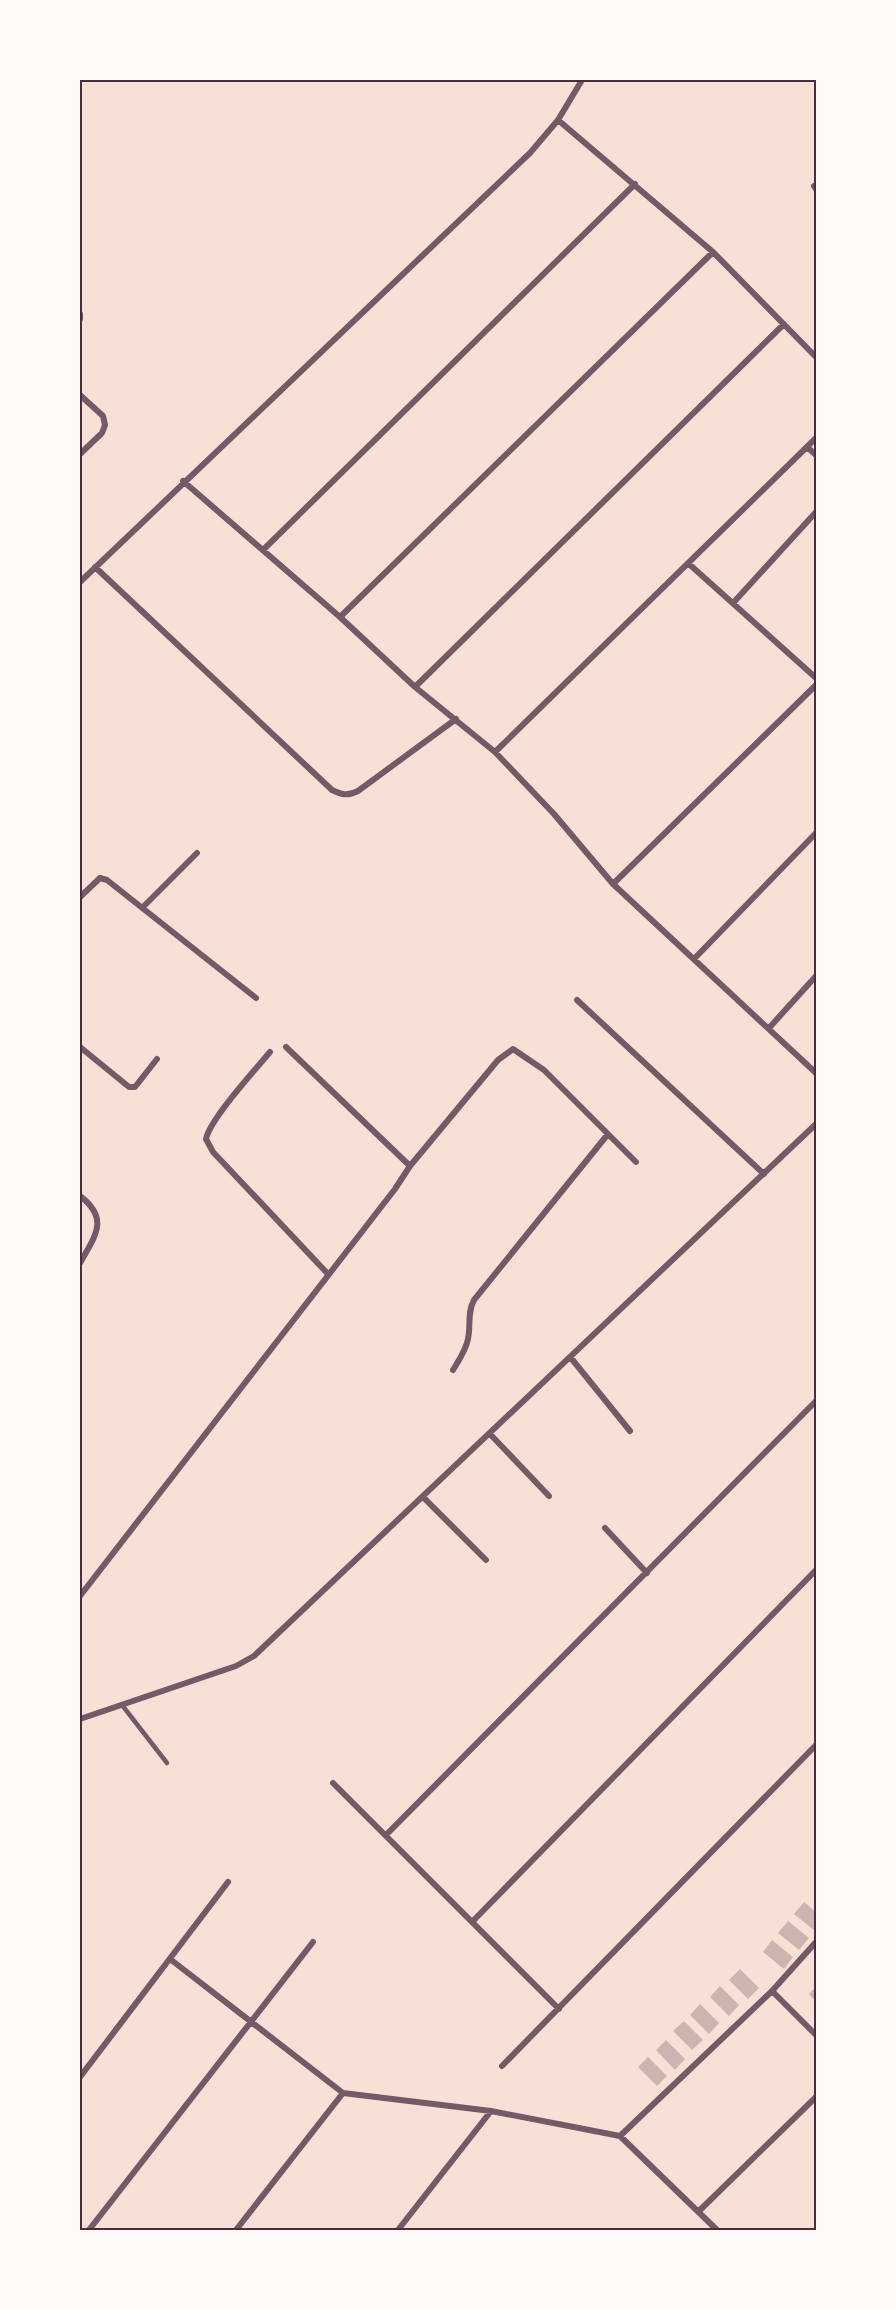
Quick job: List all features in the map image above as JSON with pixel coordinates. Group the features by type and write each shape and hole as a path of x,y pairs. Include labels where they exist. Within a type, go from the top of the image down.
{"street":[{"path":"80,582 183,481 530,153 558,120 582,80"},
{"path":"558,120 713,252 816,357"},
{"path":"263,550 635,184"},
{"path":"340,617 713,252"},
{"path":"80,314 80,319"},
{"path":"415,687 784,324"},
{"path":"80,395 103,416 105,425 102,433 80,454"},
{"path":"495,752 690,564 816,438"},
{"path":"808,448 816,455"},
{"path":"183,481 340,617 415,687 495,752 554,814 613,884 816,1073"},
{"path":"734,602 816,512"},
{"path":"690,564 816,678"},
{"path":"95,567 332,790 341,794 350,795 358,791 456,719"},
{"path":"613,884 816,685"},
{"path":"694,959 816,833"},
{"path":"142,908 197,853"},
{"path":"80,897 100,878 107,880 256,998"},
{"path":"768,1028 816,976"},
{"path":"577,1000 765,1174"},
{"path":"80,1047 129,1087 135,1087 157,1059"},
{"path":"286,1047 410,1166"},
{"path":"80,1596 410,1166 498,1060 513,1049 544,1070 636,1162"},
{"path":"270,1052 214,1122 206,1139 213,1152 328,1274"},
{"path":"80,1719 237,1666 254,1656 816,1124"},
{"path":"453,1370 467,1345 469,1310 474,1300 608,1134"},
{"path":"80,1196 95,1214 98,1222 96,1234 80,1263"},
{"path":"571,1358 630,1431"},
{"path":"386,1835 816,1401"},
{"path":"490,1434 549,1497"},
{"path":"423,1497 486,1560"},
{"path":"605,1528 647,1573"},
{"path":"472,1922 816,1570"},
{"path":"502,2066 816,1745"},
{"path":"333,1783 559,2009"},
{"path":"80,2077 228,1882"},
{"path":"90,2230 313,1942"},
{"path":"620,2136 772,1991 816,1942"},
{"path":"170,1959 343,2093 491,2110 620,2136 717,2230"},
{"path":"772,1991 816,2035"},
{"path":"236,2230 343,2093"},
{"path":"698,2212 816,2097"},
{"path":"398,2230 491,2110"}],"lane":[{"path":"122,1705 166,1763"}],"building":[{"path":"804,1902 816,1912 815,1931 794,1914"},
{"path":"788,1921 809,1938 799,1950 778,1933"},
{"path":"772,1940 793,1957 784,1969 763,1952"},
{"path":"740,1969 759,1988 748,1999 729,1980"},
{"path":"720,1986 739,2005 729,2016 710,1997"},
{"path":"816,1986 816,2002 809,1994"},
{"path":"700,2004 719,2023 709,2034 690,2015"},
{"path":"684,2021 703,2040 692,2050 673,2031"},
{"path":"666,2040 685,2059 675,2070 656,2050"},
{"path":"648,2057 667,2076 657,2086 638,2067"}]}
